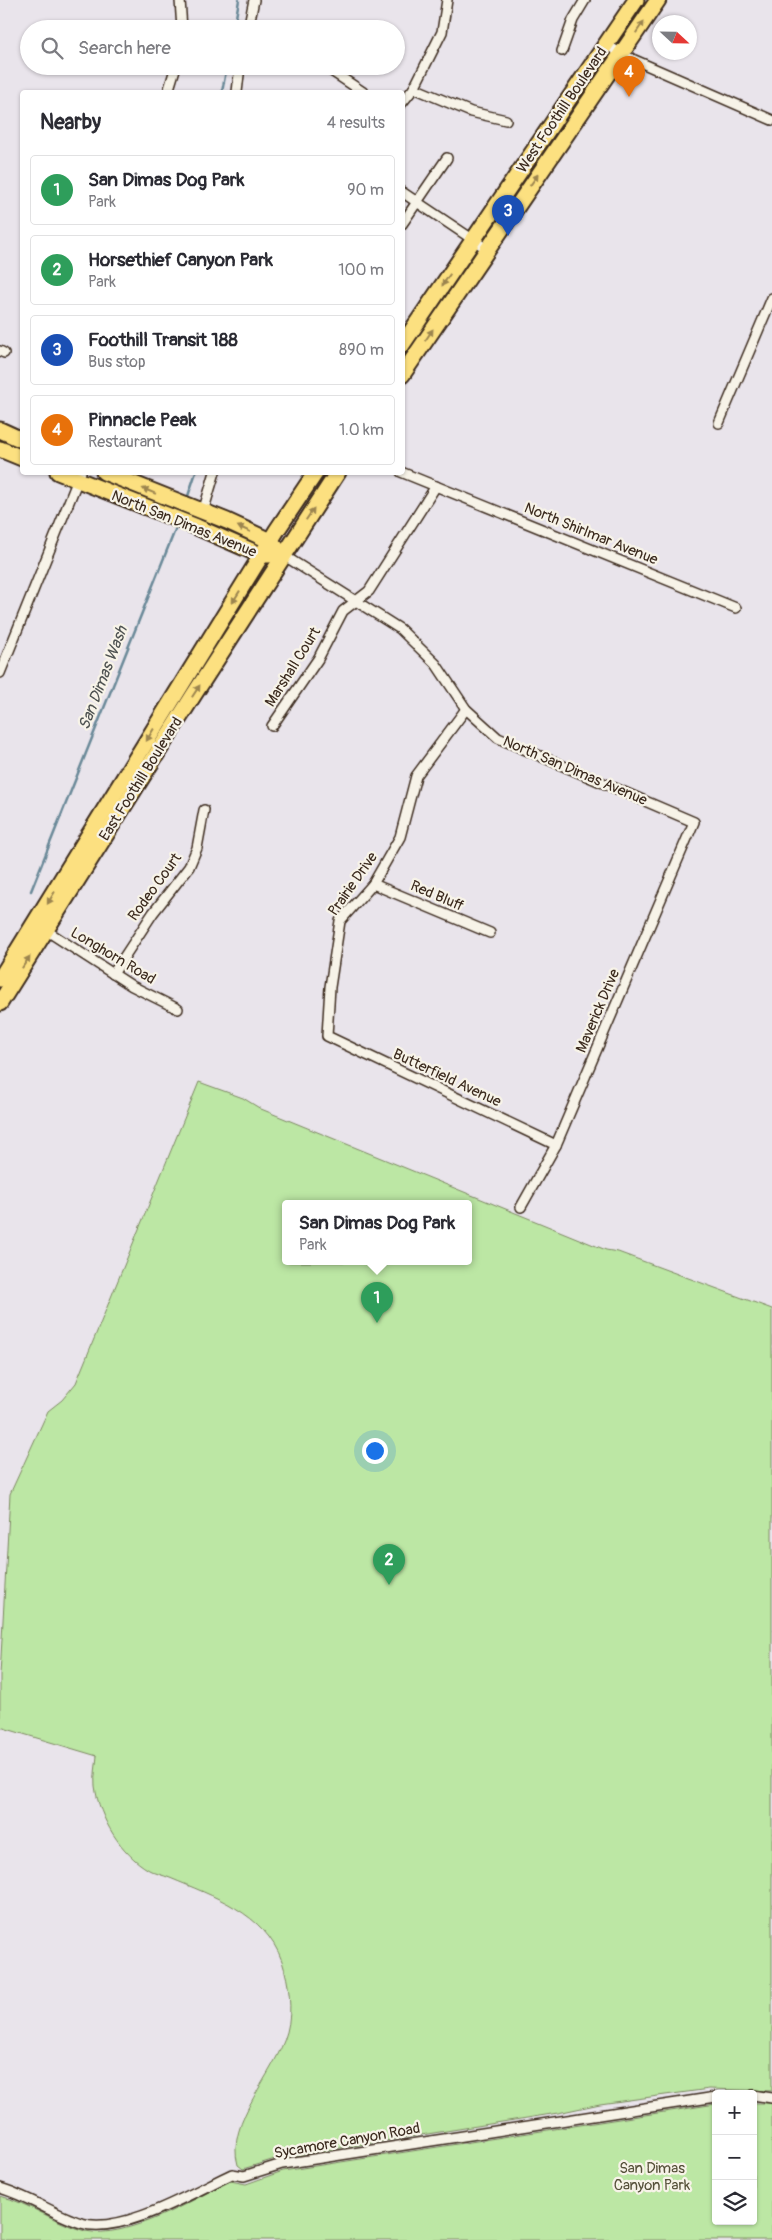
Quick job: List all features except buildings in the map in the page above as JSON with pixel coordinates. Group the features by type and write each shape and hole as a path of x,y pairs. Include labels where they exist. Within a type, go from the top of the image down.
{"main road":[{"name":"West Foothill Boulevard","path":"405,341 636,0"},
{"path":"622,54 658,0"},
{"name":"West Foothill Boulevard","path":"405,371 622,54"},
{"path":"0,430 20,439"},
{"path":"0,449 20,457"},
{"name":"North San Dimas Avenue","path":"111,475 270,541 284,555"},
{"path":"261,555 314,475"},
{"path":"284,555 336,475"},
{"name":"North San Dimas Avenue","path":"80,477 261,555 284,555"},
{"name":"East Foothill Boulevard","path":"0,1003 41,928 261,555"},
{"name":"East Foothill Boulevard","path":"0,979 41,928 284,555"}],"street":[{"path":"180,0 181,20"},
{"path":"250,20 254,0"},
{"path":"405,99 414,88 442,32 447,0"},
{"path":"562,51 573,20 585,0"},
{"path":"606,44 622,54 772,120"},
{"path":"169,90 173,75"},
{"path":"237,90 239,75"},
{"path":"338,75 360,90"},
{"path":"414,88 471,112 506,120"},
{"path":"405,220 447,158"},
{"path":"405,194 487,249"},
{"path":"719,424 772,298"},
{"name":"North Shirlmar Avenue","path":"405,474 736,608"},
{"path":"191,508 213,475"},
{"path":"0,673 80,477"},
{"path":"356,600 369,591 436,486"},
{"name":"North San Dimas Avenue","path":"284,555 400,629 436,664 466,709 498,738 694,822"},
{"name":"Marshall Court","path":"272,726 318,659 343,611 356,600"},
{"name":"Prairie Drive","path":"326,1036 330,987 340,920 372,884 400,837 416,776 466,709"},
{"name":"Rodeo Court","path":"113,974 153,913 190,867 197,848 204,810"},
{"name":"Maverick Drive","path":"521,1206 556,1145 694,822"},
{"name":"Red Bluff","path":"372,884 490,933"},
{"name":"Longhorn Road","path":"41,928 113,974 178,1008"},
{"name":"Butterfield Avenue","path":"326,1036 556,1145"},
{"path":"757,2095 772,2098"},
{"name":"Sycamore Canyon Road","path":"0,2188 82,2224 99,2226 116,2224 136,2219 232,2174 244,2176 282,2164 712,2098"}],"green space":[{"path":"199,1082 243,1098 261,1109 606,1250 618,1252 772,1309 772,2091 709,2089 600,2104 558,2113 278,2158 243,2169 238,2165 236,2149 245,2115 281,2048 289,2024 290,2006 287,1978 274,1944 263,1930 236,1908 152,1871 129,1855 106,1822 97,1798 95,1775 97,1756 0,1727 0,1675 10,1494 48,1411 62,1400 76,1383"},
{"name":"San Dimas Canyon Park","path":"757,2103 772,2103 772,2240 0,2240 0,2196 21,2203 85,2231 102,2232 120,2230 139,2224 178,2208 230,2181 246,2184 283,2171 712,2105 712,2225 757,2225"}],"waterway":[{"name":"San Dimas Wash","path":"236,20 239,0"},
{"name":"San Dimas Wash","path":"222,90 225,75"},
{"name":"San Dimas Wash","path":"187,499 195,475"},
{"name":"San Dimas Wash","path":"31,891 177,525"}],"place":[{"name":"Pinnacle Peak","path":"629,97"},
{"name":"Foothill Transit 188","path":"508,236"},
{"name":"San Dimas Dog Park","path":"377,1323"},
{"name":"Horsethief Canyon Park","path":"389,1585"}]}
